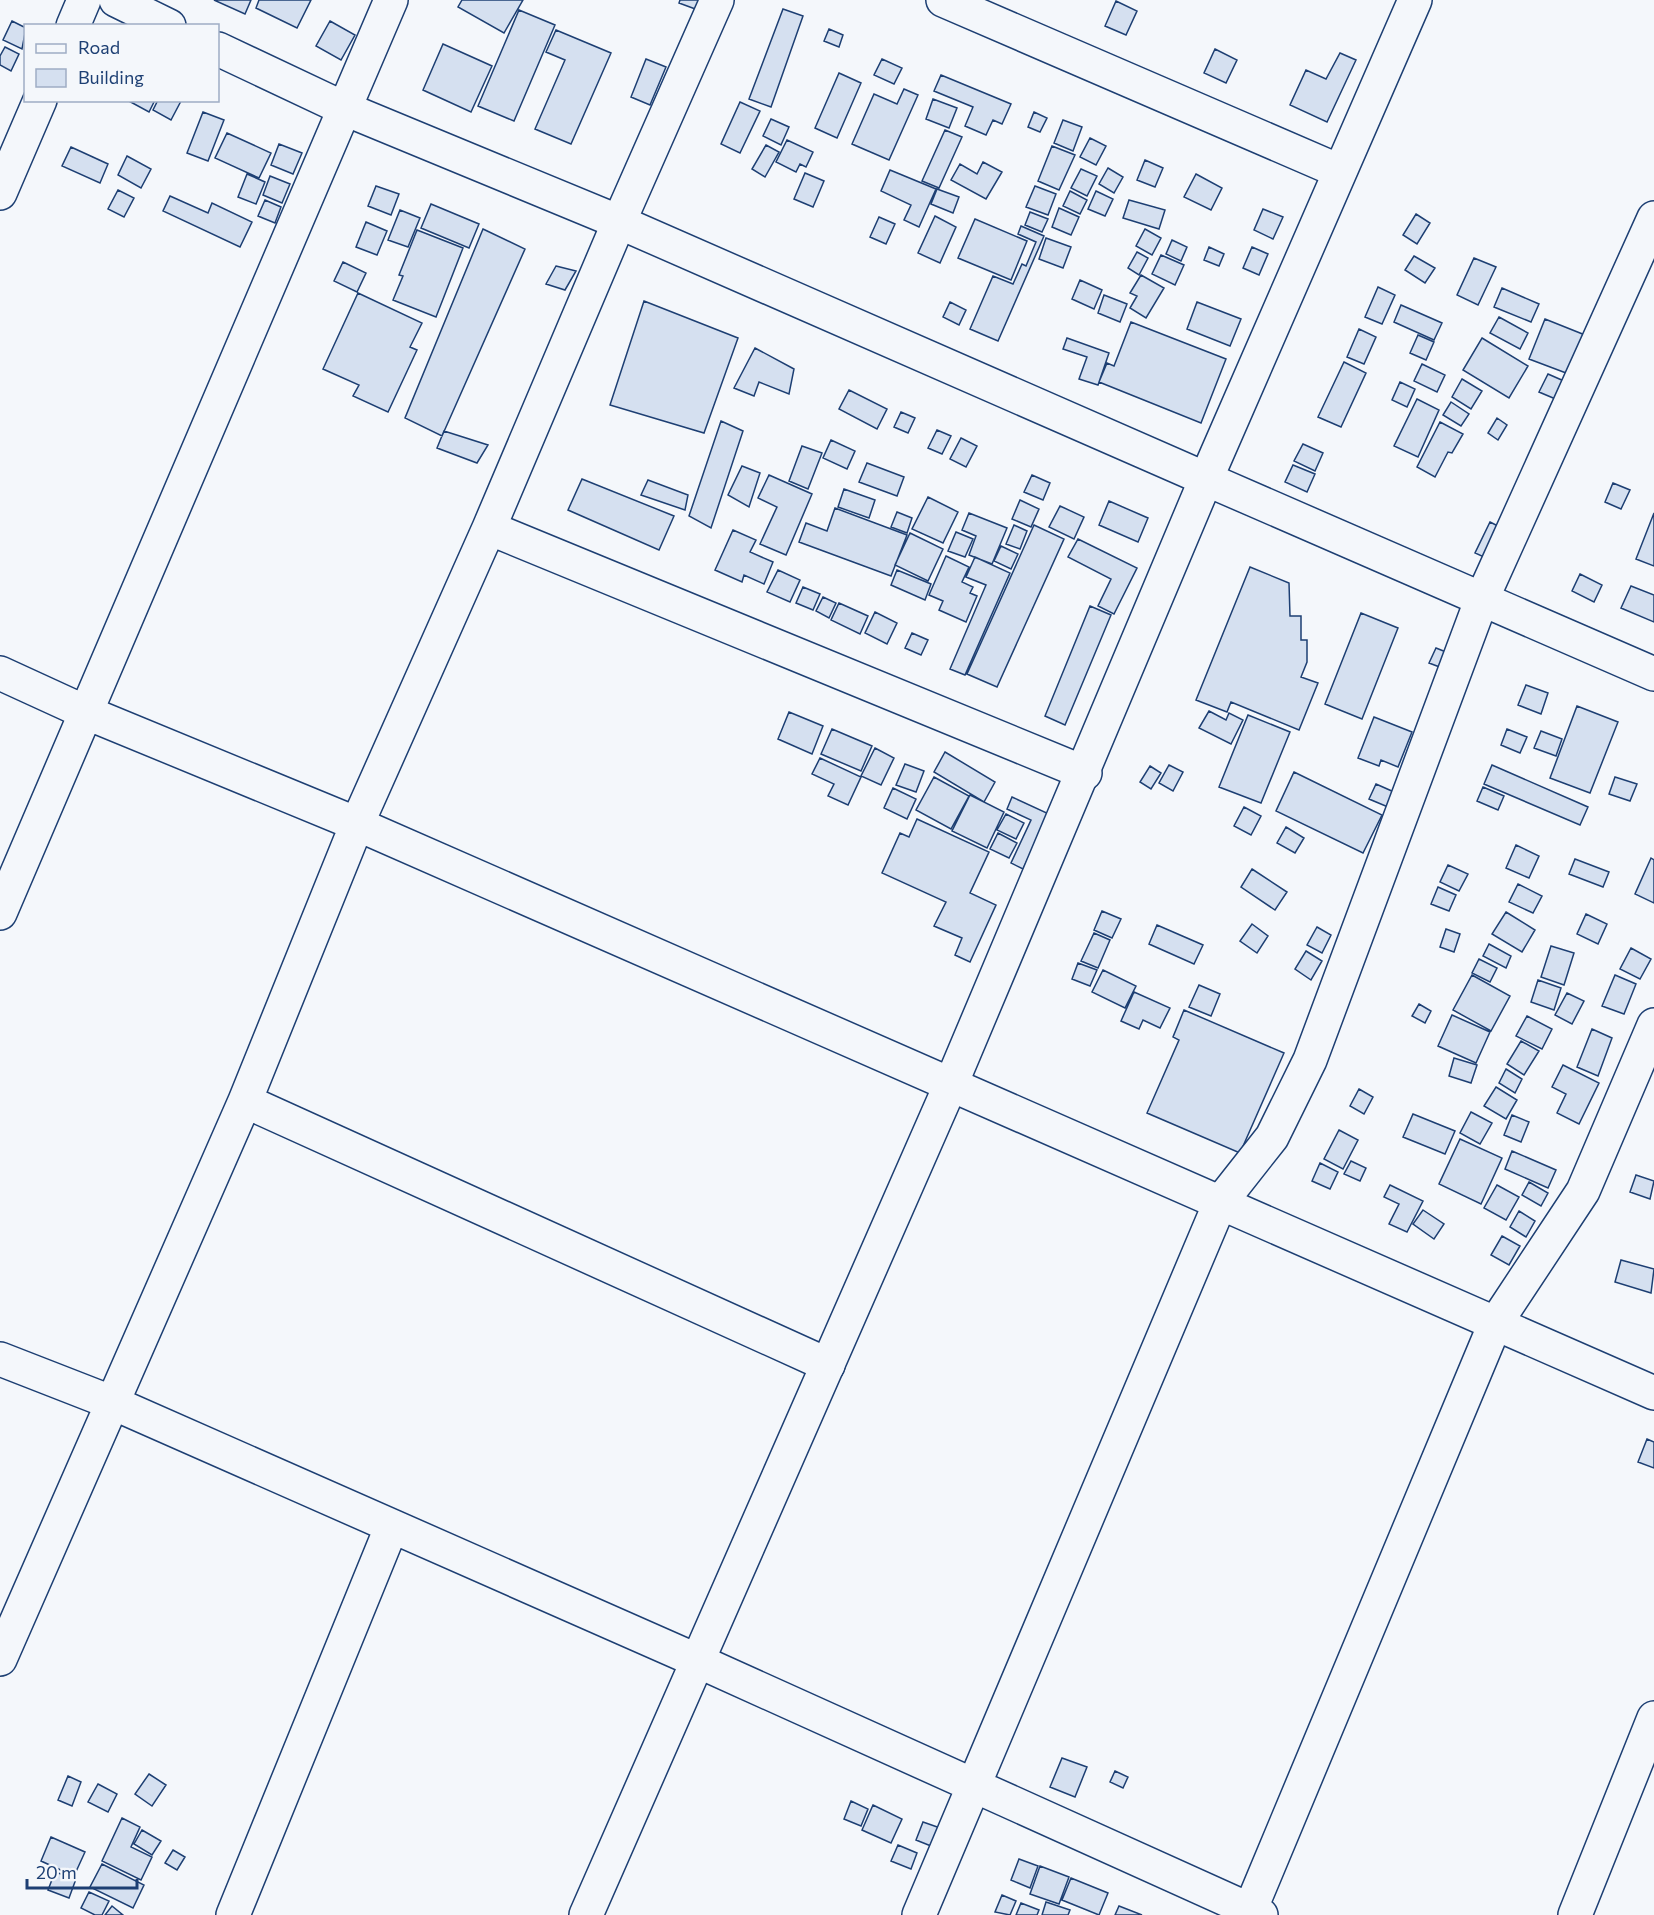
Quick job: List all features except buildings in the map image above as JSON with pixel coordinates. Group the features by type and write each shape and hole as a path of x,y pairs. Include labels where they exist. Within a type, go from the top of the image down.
{"street":[{"path":"74,24 84,0"},
{"path":"116,0 165,24"},
{"path":"0,913 342,108 391,0"},
{"path":"0,1659 245,1101 357,824 489,528 619,222 717,0"},
{"path":"943,0 1339,171"},
{"path":"586,1915 951,1084 1085,773 1206,479 1415,0"},
{"path":"219,49 342,108 619,222 1481,601 1654,674"},
{"path":"0,193 39,102"},
{"path":"919,1915 972,1785 1220,1203 1272,1137 1310,1060 1481,601 1654,218"},
{"path":"489,528 1085,773"},
{"path":"0,674 85,712 357,824 1654,1394"},
{"path":"0,1359 113,1403 391,1528 698,1660 1253,1914 1495,1324 1583,1191 1654,1025"},
{"path":"245,1101 828,1365"},
{"path":"233,1915 391,1528"},
{"path":"1575,1915 1654,1718"}]}
